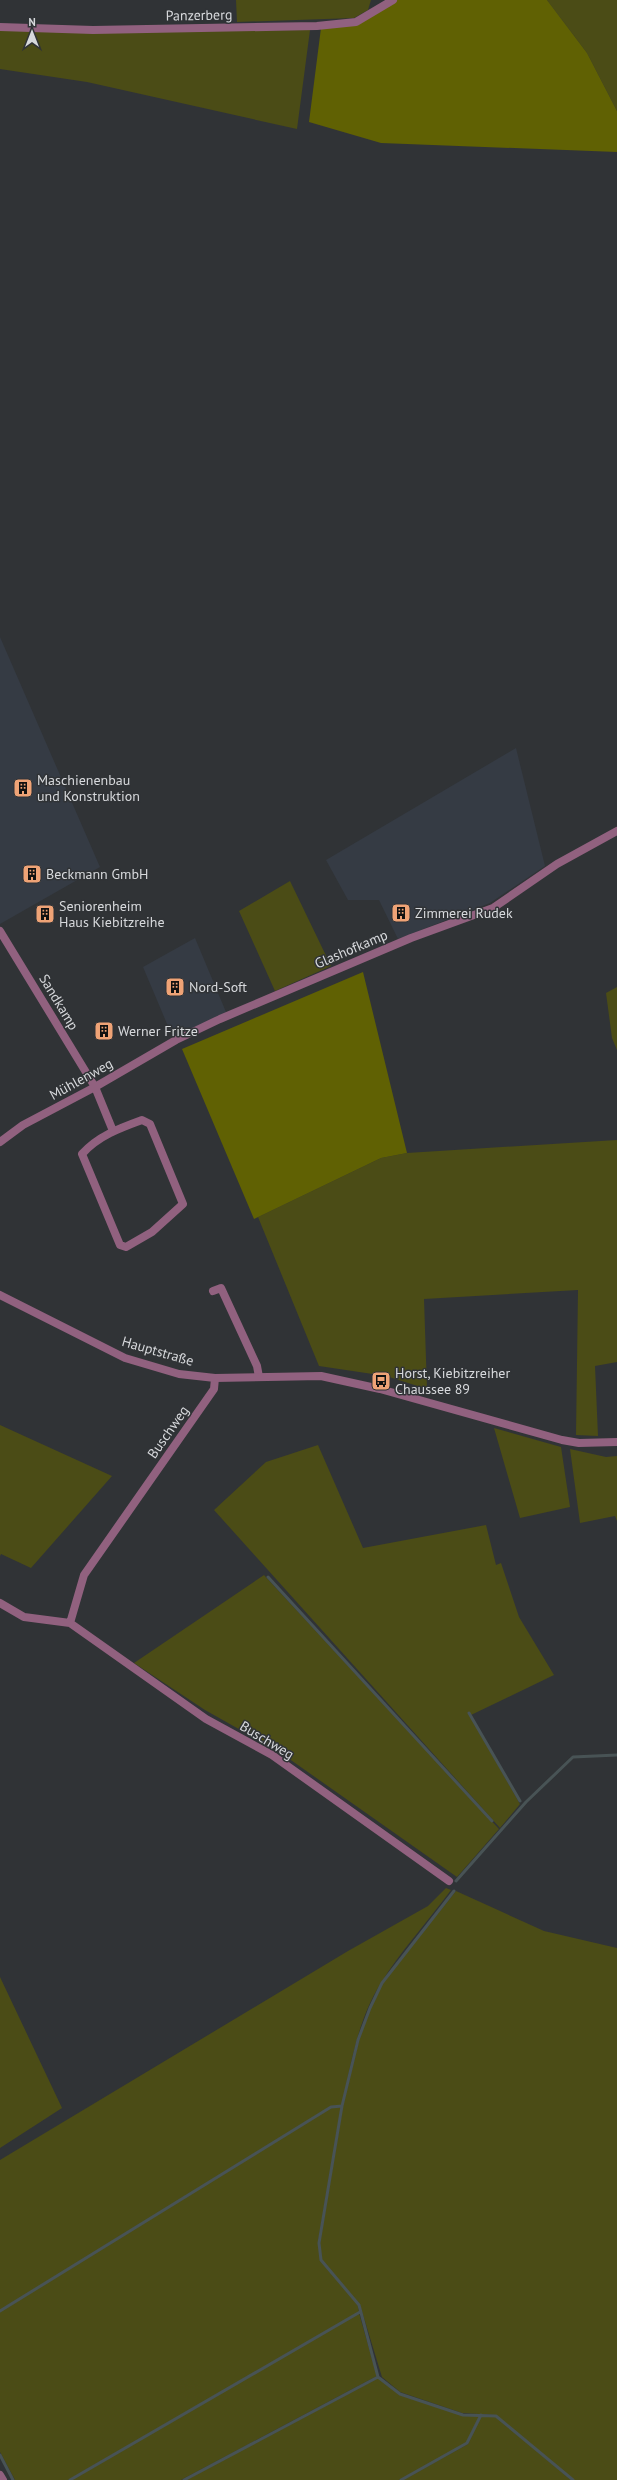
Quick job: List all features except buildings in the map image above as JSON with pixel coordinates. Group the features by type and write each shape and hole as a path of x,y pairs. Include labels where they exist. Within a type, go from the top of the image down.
{"street":[{"name":"Panzerberg","path":"0,27 93,30 317,26 356,22 393,0"},
{"name":"Glashofkamp","path":"176,1040 367,956 492,908 557,864 617,831"},
{"name":"Sandkamp","path":"0,931 95,1087 112,1131"},
{"name":"Mühlenweg","path":"0,1142 23,1125 95,1087 176,1040"},
{"path":"142,1120 150,1124 183,1204 152,1232 126,1247 120,1245 82,1154 90,1145 112,1131 142,1120"},
{"path":"213,1291 221,1288 257,1366 259,1377"},
{"name":"Hauptstraße","path":"0,1295 125,1358 179,1374 215,1378 321,1376 380,1390 579,1444 617,1442"},
{"name":"Buschweg","path":"70,1623 84,1575 214,1389 215,1378"},
{"name":"Buschweg","path":"0,1603 24,1617 70,1623 206,1719 272,1755 450,1881"},
{"path":"0,2475 2,2480"}],"shaded area":[{"path":"236,0 371,0 368,10 354,18 237,22"},
{"path":"397,0 547,0 587,53 617,111 617,152 381,143 309,122 321,28 356,25"},
{"path":"547,0 617,0 617,111 587,53"},
{"path":"0,29 91,32 310,30 297,129 87,82 0,69"},
{"path":"0,637 100,867 0,924"},
{"path":"516,748 545,866 490,903 398,939 379,900 348,900 326,860"},
{"path":"290,881 331,966 275,991 239,911"},
{"path":"195,938 226,1012 173,1038 143,967"},
{"path":"363,972 407,1153 381,1158 254,1219 182,1049"},
{"path":"617,987 617,1050 612,1038 606,993"},
{"path":"617,1140 617,1362 595,1366 598,1436 576,1435 578,1290 424,1299 427,1389 386,1376 319,1366 258,1217 381,1158 407,1153"},
{"path":"0,1425 112,1476 31,1568 1,1554 0,1556"},
{"path":"494,1428 561,1447 570,1507 520,1518"},
{"path":"318,1445 363,1548 486,1525 496,1565 501,1563 519,1617 554,1675 471,1715 468,1712 520,1804 500,1828 214,1510 266,1462"},
{"path":"570,1449 606,1457 617,1456 617,1521 615,1516 580,1523"},
{"path":"264,1575 499,1829 457,1877 278,1751 205,1710 134,1663"},
{"path":"446,1888 451,1890 397,1960 381,1983 366,2011 356,2042 342,2105 331,2106 0,2310 0,2160 348,1951 428,1906"},
{"path":"456,1891 544,1931 617,1948 617,2480 574,2480 496,2415 462,2413 400,2392 382,2377 360,2305 322,2260 320,2243 343,2106 359,2040 382,1983"},
{"path":"0,1977 62,2108 0,2148"},
{"path":"341,2107 318,2242 321,2260 358,2305 359,2312 68,2480 15,2480 0,2452 0,2312 331,2108"},
{"path":"359,2313 377,2376 181,2480 72,2480"},
{"path":"378,2378 400,2395 462,2415 480,2416 467,2443 399,2480 186,2480"},
{"path":"481,2416 496,2417 571,2480 403,2480 468,2444"}],"waterway":[{"path":"268,1577 492,1821"},
{"path":"469,1713 520,1801"},
{"path":"456,1881 526,1802 573,1757 617,1755"},
{"path":"454,1891 382,1983 370,2008 358,2040 342,2106 319,2243 321,2260 359,2305 378,2377 400,2394 463,2415 496,2416 573,2480"},
{"path":"0,2311 331,2107 342,2106"},
{"path":"70,2480 360,2312"},
{"path":"184,2480 378,2377"},
{"path":"401,2480 467,2443 481,2415"},
{"path":"0,2455 13,2480"}],"place":[{"name":"Maschienenbau und Konstruktion","path":"23,788"},
{"name":"Beckmann GmbH","path":"32,874"},
{"name":"Zimmerei Rudek","path":"401,913"},
{"name":"Seniorenheim Haus Kiebitzreihe","path":"45,914"},
{"name":"Nord-Soft","path":"175,987"},
{"name":"Werner Fritze","path":"104,1031"},
{"name":"Horst, Kiebitzreiher Chaussee 89","path":"381,1381"}]}
